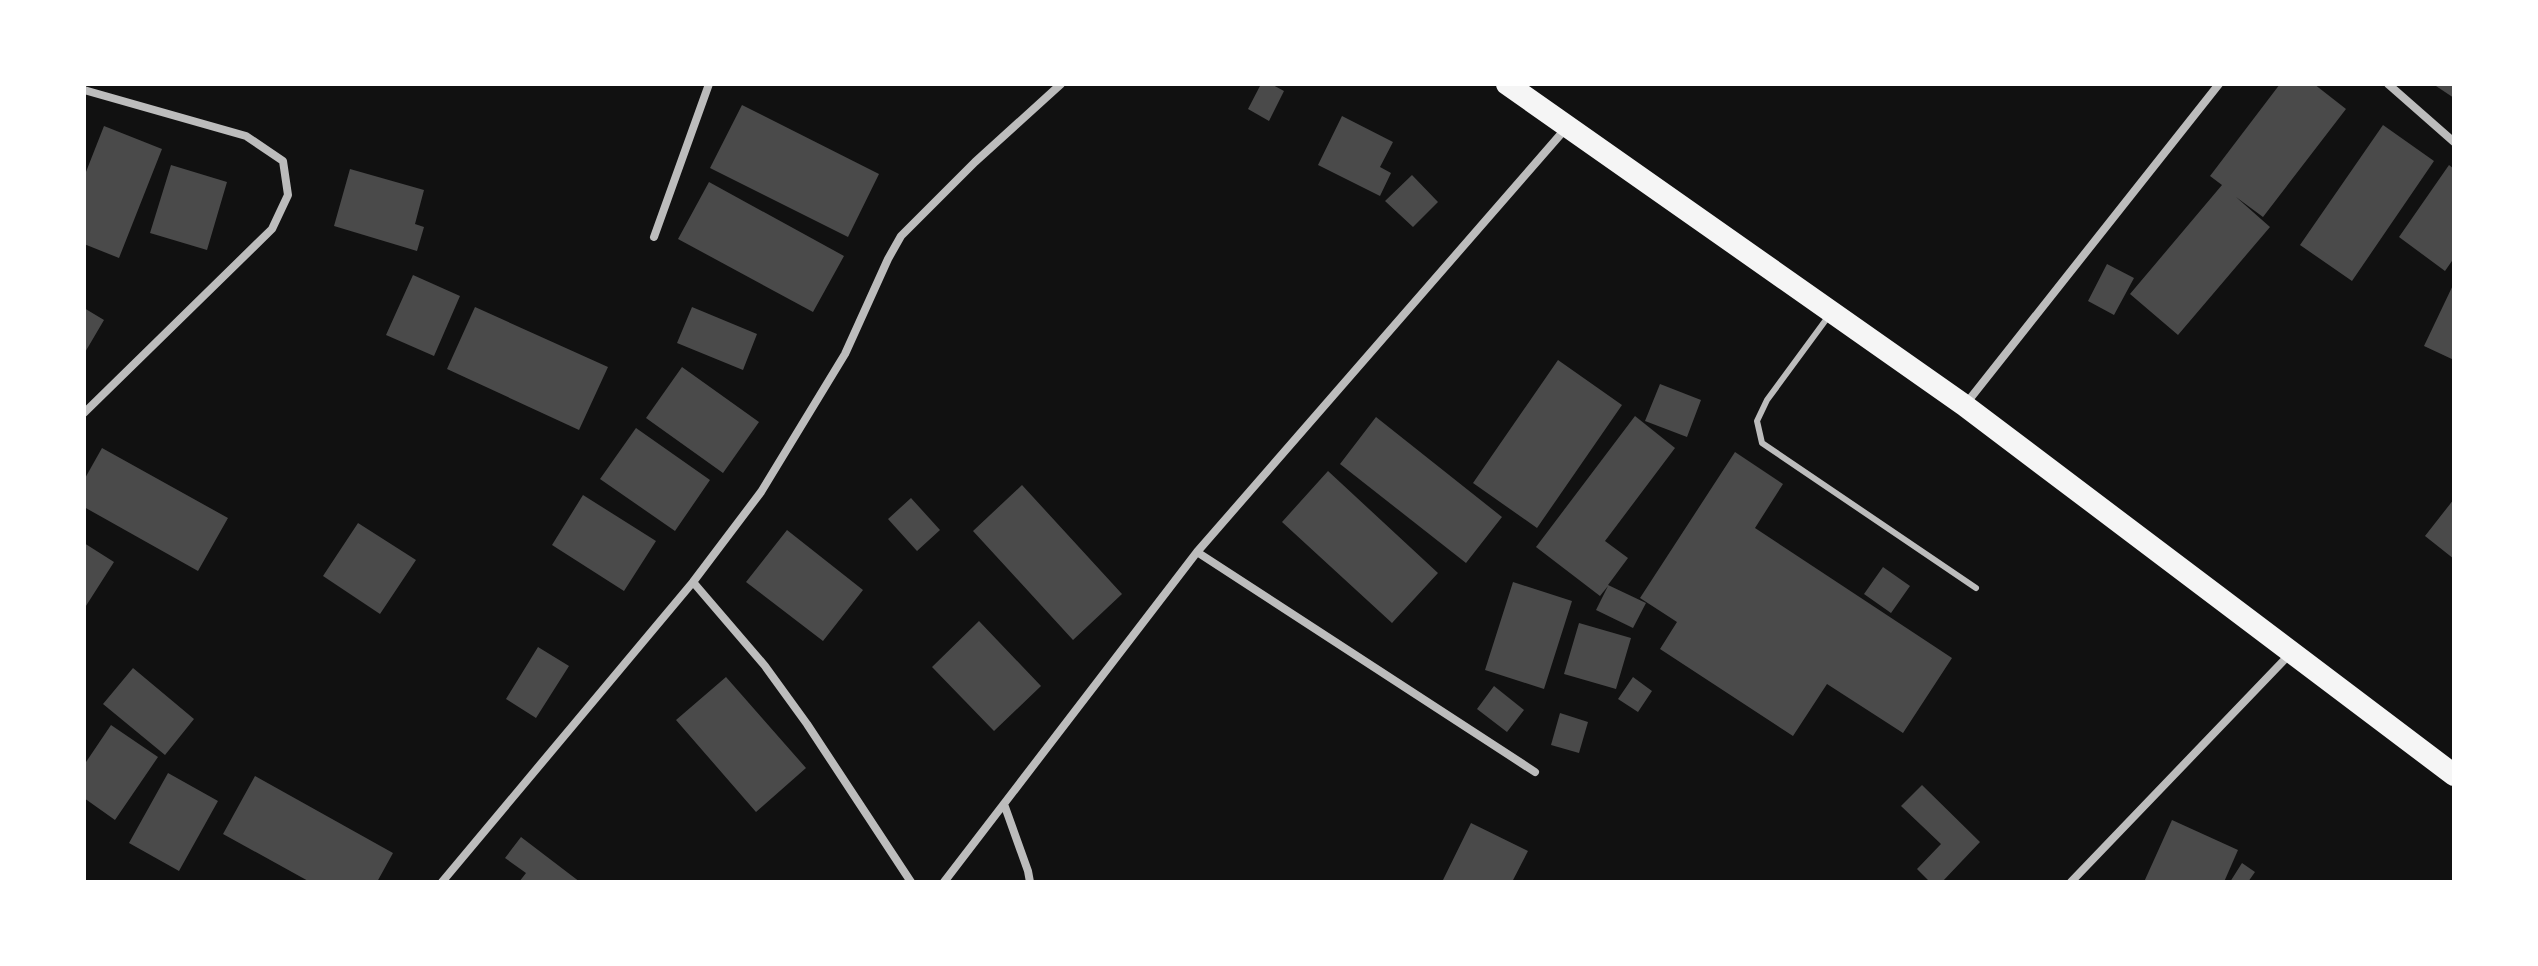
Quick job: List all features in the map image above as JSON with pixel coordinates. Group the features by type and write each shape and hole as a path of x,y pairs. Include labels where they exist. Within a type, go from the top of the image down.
{"highway":[{"path":"1507,84 1964,405 2454,775"}],"street":[{"path":"654,237 709,84"},
{"path":"442,882 693,582 761,492 845,354 901,236 975,162 1061,84"},
{"path":"1964,405 2219,84"},
{"path":"2388,84 2454,142"},
{"path":"84,90 246,136 283,161 288,195 272,229 84,413"},
{"path":"944,882 1197,552 1567,126"},
{"path":"1197,552 1535,772"},
{"path":"693,582 782,689 911,882"},
{"path":"2071,882 2290,653"},
{"path":"1004,804 1030,882"}],"lane":[{"path":"1832,311 1767,400 1757,421 1762,443 1976,588"}],"building":[{"path":"1261,84 1271,84 1284,91 1269,121 1248,109"},
{"path":"2280,84 2314,84 2346,109 2263,217 2236,197 2270,227 2178,335 2130,294 2222,185 2210,176"},
{"path":"2433,84 2454,84 2454,98"},
{"path":"742,105 879,174 848,237 710,168"},
{"path":"1342,116 1393,142 1380,167 1391,173 1380,196 1318,165"},
{"path":"2383,125 2434,161 2352,281 2300,245"},
{"path":"104,126 162,149 119,258 84,244 84,177"},
{"path":"171,165 227,182 207,250 150,233"},
{"path":"2449,165 2454,169 2454,258 2445,271 2399,237"},
{"path":"350,169 424,190 415,224 424,227 417,251 334,226"},
{"path":"1412,175 1438,202 1413,227 1385,201"},
{"path":"709,182 844,256 813,312 678,239"},
{"path":"2107,264 2134,278 2114,315 2088,301"},
{"path":"413,275 460,296 434,356 386,335"},
{"path":"2454,283 2454,360 2424,346"},
{"path":"475,307 608,367 579,430 447,369"},
{"path":"692,307 757,334 743,370 677,343"},
{"path":"84,308 104,320 84,354"},
{"path":"1558,360 1622,405 1537,528 1473,483"},
{"path":"682,367 759,422 723,473 646,418"},
{"path":"1660,384 1701,400 1687,437 1645,421"},
{"path":"1635,416 1675,448 1605,541 1628,558 1608,585 1646,603 1633,628 1596,610 1608,586 1600,596 1536,547"},
{"path":"1376,417 1502,517 1466,563 1340,464"},
{"path":"636,428 710,480 675,531 600,479"},
{"path":"102,448 228,518 198,571 84,507 84,480"},
{"path":"1735,452 1783,484 1755,528 1952,658 1903,733 1827,684 1793,736 1660,649 1677,622 1640,598"},
{"path":"1328,471 1438,573 1392,623 1282,522"},
{"path":"1022,485 1122,594 1073,640 973,531"},
{"path":"583,495 656,541 624,591 552,545"},
{"path":"911,498 940,530 917,551 888,519"},
{"path":"2454,499 2454,559 2425,536"},
{"path":"358,523 416,560 380,614 323,576"},
{"path":"787,530 863,590 823,641 746,582"},
{"path":"84,543 114,562 84,609"},
{"path":"1883,567 1910,586 1891,613 1864,594"},
{"path":"1513,582 1572,601 1544,689 1485,670"},
{"path":"979,621 1041,686 994,731 932,667"},
{"path":"1579,623 1631,638 1616,689 1564,674"},
{"path":"538,647 569,666 536,718 506,699"},
{"path":"133,668 194,719 165,755 103,704"},
{"path":"726,677 806,768 756,812 676,720"},
{"path":"1633,677 1652,691 1638,712 1618,699"},
{"path":"1494,686 1524,710 1507,732 1477,709"},
{"path":"1560,713 1588,722 1579,753 1551,745"},
{"path":"111,725 158,757 115,820 84,798 84,765"},
{"path":"168,773 218,801 179,871 129,843"},
{"path":"255,776 393,853 377,882 310,882 223,834"},
{"path":"1922,785 1980,842 1942,882 1930,882 1917,869 1941,844 1901,806"},
{"path":"2172,820 2238,850 2224,882 2144,882"},
{"path":"1471,823 1528,851 1512,882 1442,882"},
{"path":"521,837 580,882 519,882 526,873 505,858"},
{"path":"2242,863 2255,872 2248,882 2230,882"}]}
